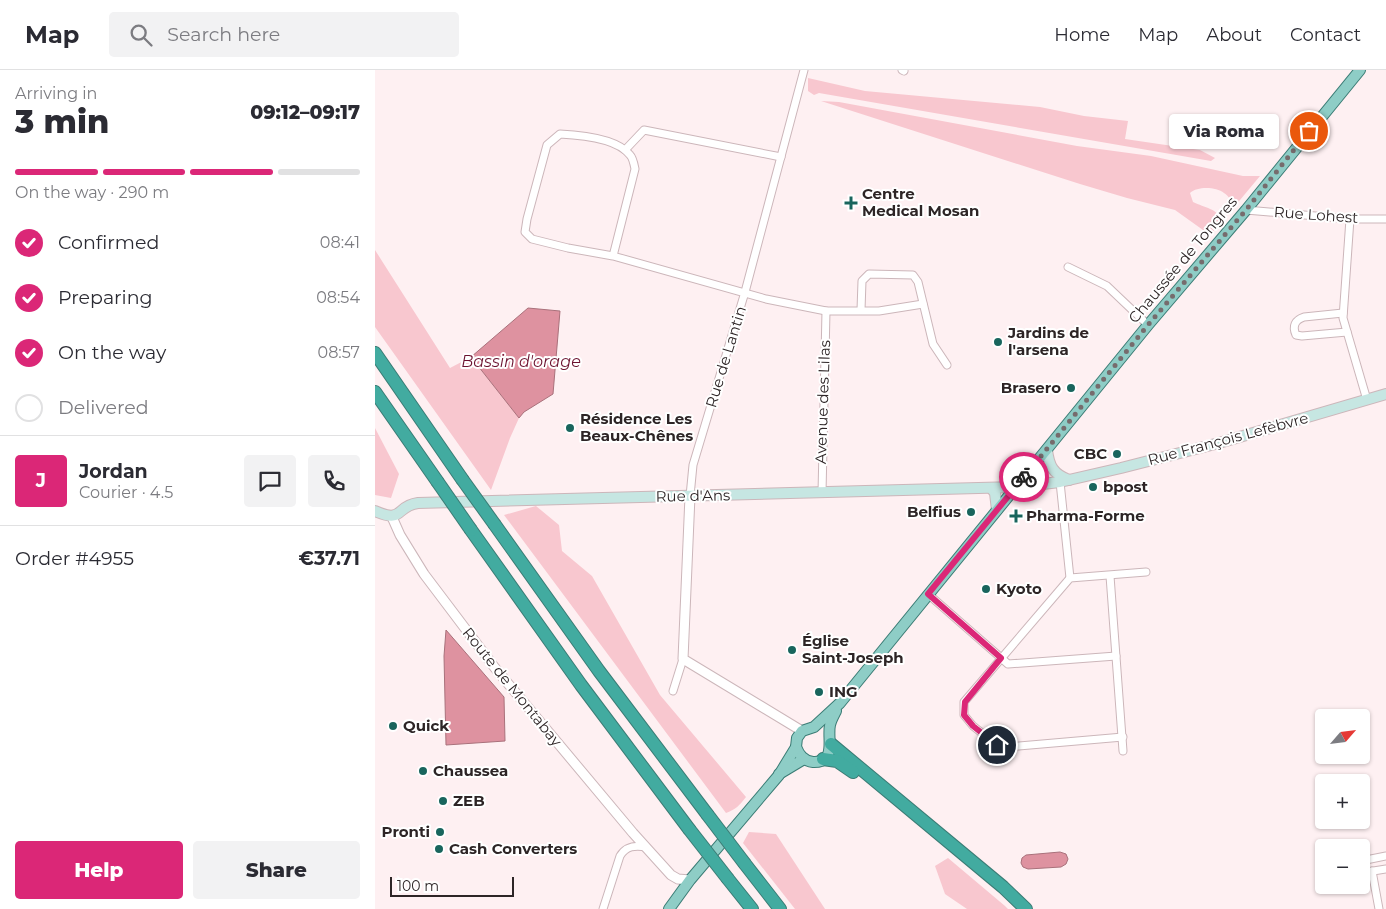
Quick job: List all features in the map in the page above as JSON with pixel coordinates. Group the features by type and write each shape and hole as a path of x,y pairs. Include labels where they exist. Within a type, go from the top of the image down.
{"highway":[{"path":"375,353 599,671 780,909"},
{"path":"375,392 581,685 689,829 752,909"},
{"path":"830,742 1003,887 1026,909"},
{"path":"823,759 837,761 848,768 1006,899 1014,909"}],"main road":[{"name":"Chaussée de Tongres","path":"803,731 814,727 840,703 1148,325 1246,210 1360,70"},
{"name":"Rue François Lefèbvre","path":"1016,487 1064,481 1219,443 1386,394"},
{"path":"1047,450 1051,469 1064,481"},
{"name":"Rue d'Ans","path":"392,517 408,506 418,503 1016,487"},
{"path":"991,488 995,493 997,510"},
{"path":"375,511 392,517"},
{"name":"Chaussée de Tongres","path":"823,759 829,752 830,726 840,703"},
{"path":"814,727 824,731 830,742"},
{"path":"669,909 690,880 779,775 796,747 797,738 803,731"},
{"path":"796,747 800,756 804,759 813,762 823,759"},
{"path":"779,775 804,759"}],"street":[{"name":"Rue de Lantin","path":"683,659 693,465 745,292 804,70"},
{"path":"625,150 644,130 781,157"},
{"path":"613,256 635,169 631,156 617,145 581,135 560,134 547,145 527,219 525,232 532,239 613,256 766,299 826,311 879,310 923,304"},
{"name":"Rue Lohest","path":"1246,210 1350,219 1386,219"},
{"path":"1350,219 1343,313 1367,400"},
{"path":"1068,267 1107,286 1148,325"},
{"path":"861,310 862,282 869,274 913,274 918,282 933,344 947,365"},
{"name":"Avenue des Lilas","path":"821,493 826,311"},
{"path":"1343,313 1304,317 1299,319 1294,326 1294,330 1296,335 1303,336 1347,332"},
{"path":"1064,481 1070,578 965,702 964,715 973,726 997,745 1008,747 1123,737"},
{"name":"Route de Montabay","path":"392,517 415,562 519,698 671,875 678,879 690,880"},
{"path":"1070,578 1146,572"},
{"path":"1110,576 1123,751"},
{"path":"928,594 1008,664 1116,656"},
{"path":"673,691 683,659 803,731"},
{"path":"603,909 623,850 633,846 647,847"},
{"path":"1370,859 1386,856"},
{"path":"1370,872 1386,869"},
{"path":"1373,871 1379,909"}],"shaded area":[{"path":"808,78 865,91 1040,107 1084,116 1128,121 1125,139 1200,150 1215,158 1211,161 819,93 814,95 808,91"},
{"path":"821,101 839,102 1077,146 1151,156 1243,176 1260,176 1235,206 1226,194 1216,189 1202,188 1190,193 1193,202 1214,211 1222,221 1210,235 1175,210 1080,184"},
{"path":"375,250 450,368 471,357 519,418 491,490 375,327"},
{"path":"375,428 399,474 391,498 375,495"},
{"path":"536,506 559,525 562,551 592,576 660,695 746,797 735,809 726,813 504,515"},
{"path":"749,832 776,834 825,909 795,909 743,843"},
{"path":"948,858 1008,909 967,909 945,894 935,866"}],"water":[{"name":"Bassin d'orage","path":"528,308 560,311 553,394 524,412 519,418 471,357"},
{"path":"446,630 504,697 505,741 446,745 444,656"},
{"path":"1060,852 1066,854 1068,859 1066,864 1061,867 1028,869 1023,867 1021,863 1022,858 1026,855"}],"way so far":[{"path":"1024,477 1101,385 1148,325 1246,210 1309,131"}],"place":[{"name":"Via Roma","path":"1309,131"},
{"name":"Centre Medical Mosan","path":"851,203"},
{"name":"Jardins de l'arsena","path":"998,342"},
{"name":"Brasero","path":"1071,388"},
{"name":"Résidence Les Beaux-Chênes","path":"570,428"},
{"name":"CBC","path":"1117,454"},
{"name":"bpost","path":"1093,487"},
{"name":"Belfius","path":"971,512"},
{"name":"Pharma-Forme","path":"1016,516"},
{"name":"Kyoto","path":"986,589"},
{"name":"Église Saint-Joseph","path":"792,650"},
{"name":"ING","path":"819,692"},
{"name":"Quick","path":"393,726"},
{"name":"Chaussea","path":"423,771"},
{"name":"ZEB","path":"443,801"},
{"name":"Pronti","path":"440,832"},
{"name":"Cash Converters","path":"439,849"}],"route":[{"path":"997,745 973,726 964,715 965,702 1001,658 928,594 1024,477"}]}
